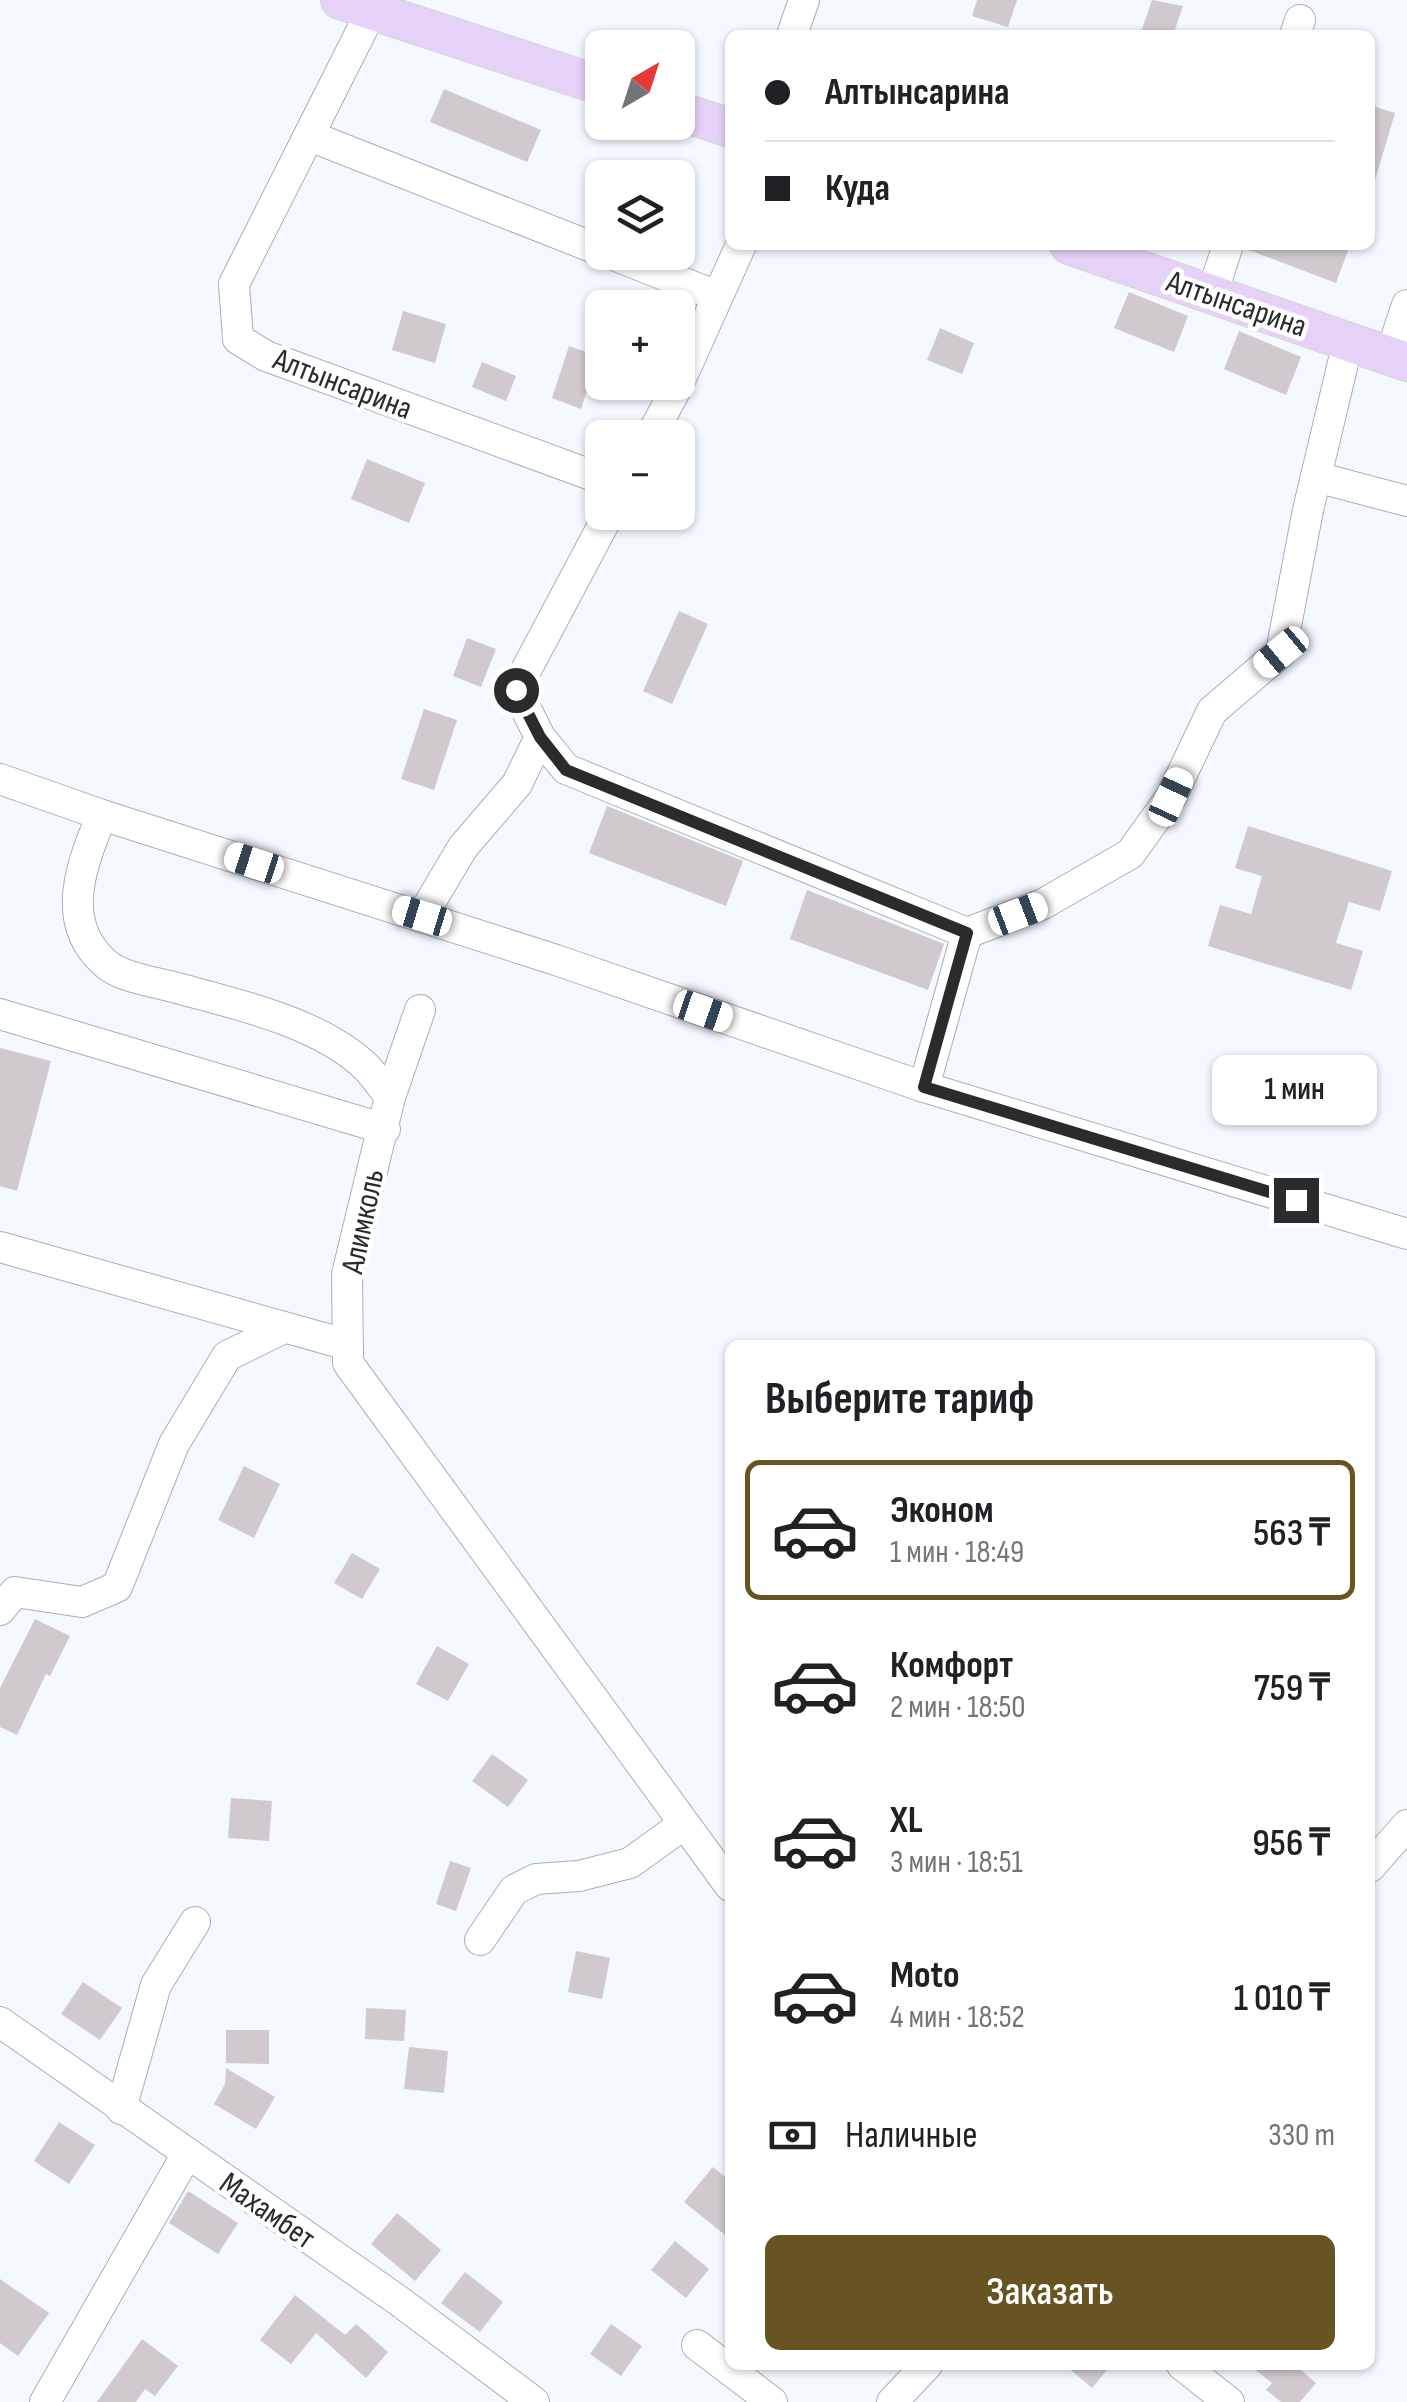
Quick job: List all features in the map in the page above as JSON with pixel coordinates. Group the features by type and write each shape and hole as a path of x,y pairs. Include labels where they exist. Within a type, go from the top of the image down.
{"main road":[{"name":"Алтынсарина","path":"356,5 585,80"},
{"path":"695,117 725,126"},
{"name":"Алтынсарина","path":"1084,250 1398,359"}],"street":[{"path":"794,30 804,0"},
{"name":"Алтынсарина","path":"356,5 310,136 234,284 238,339 266,356 585,473"},
{"path":"310,136 585,245"},
{"path":"658,420 739,250"},
{"path":"1212,294 1226,250"},
{"path":"650,270 717,296"},
{"name":"Алтынсарина","path":"1398,359 1407,306"},
{"name":"Алтынсарина","path":"967,933 1043,904 1130,854 1171,797 1212,710 1281,652 1348,342"},
{"path":"1316,476 1407,501"},
{"path":"600,530 516,690 540,737 566,770 967,933 924,1087"},
{"path":"422,916 463,848 517,784 540,737"},
{"path":"0,779 422,916 924,1087 1407,1234"},
{"path":"102,815 81,865 76,906 86,942 107,966 237,1004 313,1032 364,1066 390,1097"},
{"name":"Алимколь","path":"420,1010 390,1097 347,1274 348,1363 725,1879"},
{"path":"0,1014 385,1129"},
{"path":"0,1247 348,1345"},
{"path":"0,1610 15,1592 82,1602 116,1587 174,1444 227,1356 284,1328"},
{"path":"480,1940 514,1890 536,1880 579,1876 630,1863 684,1824"},
{"path":"1375,1861 1407,1825"},
{"path":"121,2108 156,1985 195,1922"},
{"name":"Махамбет","path":"0,2022 400,2301 534,2402"},
{"path":"45,2402 187,2154"},
{"path":"698,2345 725,2366"},
{"path":"730,2370 772,2402"},
{"path":"892,2402 922,2370"},
{"path":"1188,2370 1230,2402"}],"building":[{"path":"977,0 1017,0 1008,27 972,16"},
{"path":"1152,0 1183,6 1175,30 1142,30"},
{"path":"444,89 541,130 527,162 430,122"},
{"path":"1375,107 1395,113 1375,180"},
{"path":"1249,250 1348,250 1336,283"},
{"path":"1129,292 1188,316 1174,352 1114,328"},
{"path":"403,311 446,324 435,363 392,350"},
{"path":"940,328 974,343 962,374 927,360"},
{"path":"1239,331 1301,357 1286,395 1224,369"},
{"path":"569,346 585,352 585,397 581,409 552,398"},
{"path":"482,362 516,376 506,401 472,387"},
{"path":"367,459 425,483 409,523 351,499"},
{"path":"679,611 708,624 672,704 643,691"},
{"path":"467,638 496,649 481,687 453,676"},
{"path":"424,709 457,720 434,790 401,779"},
{"path":"607,806 743,861 726,906 589,853"},
{"path":"1248,826 1392,871 1380,911 1349,902 1336,943 1363,951 1351,990 1208,946 1220,905 1251,914 1262,876 1235,868"},
{"path":"807,890 944,944 928,990 790,939"},
{"path":"0,1048 51,1061 17,1191 0,1186"},
{"path":"244,1466 280,1484 254,1538 218,1520"},
{"path":"352,1553 380,1569 362,1599 334,1583"},
{"path":"35,1619 70,1636 50,1676 46,1674 17,1735 0,1727 0,1688"},
{"path":"437,1646 469,1664 448,1701 416,1684"},
{"path":"492,1754 528,1780 508,1807 472,1781"},
{"path":"231,1798 272,1801 269,1841 228,1838"},
{"path":"450,1861 471,1868 456,1911 436,1904"},
{"path":"576,1951 610,1958 602,1999 568,1992"},
{"path":"83,1982 122,2008 100,2040 61,2014"},
{"path":"366,2008 406,2010 404,2041 365,2039"},
{"path":"226,2030 269,2030 269,2064 226,2063"},
{"path":"409,2047 448,2051 444,2093 404,2089"},
{"path":"226,2068 275,2097 256,2129 214,2104 225,2084"},
{"path":"59,2122 95,2145 69,2184 34,2161"},
{"path":"713,2167 725,2177 725,2235 684,2202"},
{"path":"188,2191 238,2223 218,2254 169,2223"},
{"path":"397,2213 441,2250 415,2281 371,2244"},
{"path":"675,2241 709,2269 686,2298 651,2270"},
{"path":"465,2272 503,2302 480,2332 441,2303"},
{"path":"0,2279 49,2313 18,2356 0,2343"},
{"path":"295,2295 345,2335 356,2324 388,2352 366,2378 316,2333 291,2364 260,2340"},
{"path":"611,2324 642,2346 621,2376 590,2354"},
{"path":"142,2339 178,2366 155,2396 145,2389 136,2402 97,2402"},
{"path":"1071,2370 1107,2370 1092,2388"},
{"path":"1255,2370 1301,2370 1316,2383 1300,2402 1281,2402 1266,2390 1272,2383"}],"route":[{"path":"516,690 540,737 566,770 967,933 924,1087 1296,1200"}]}
